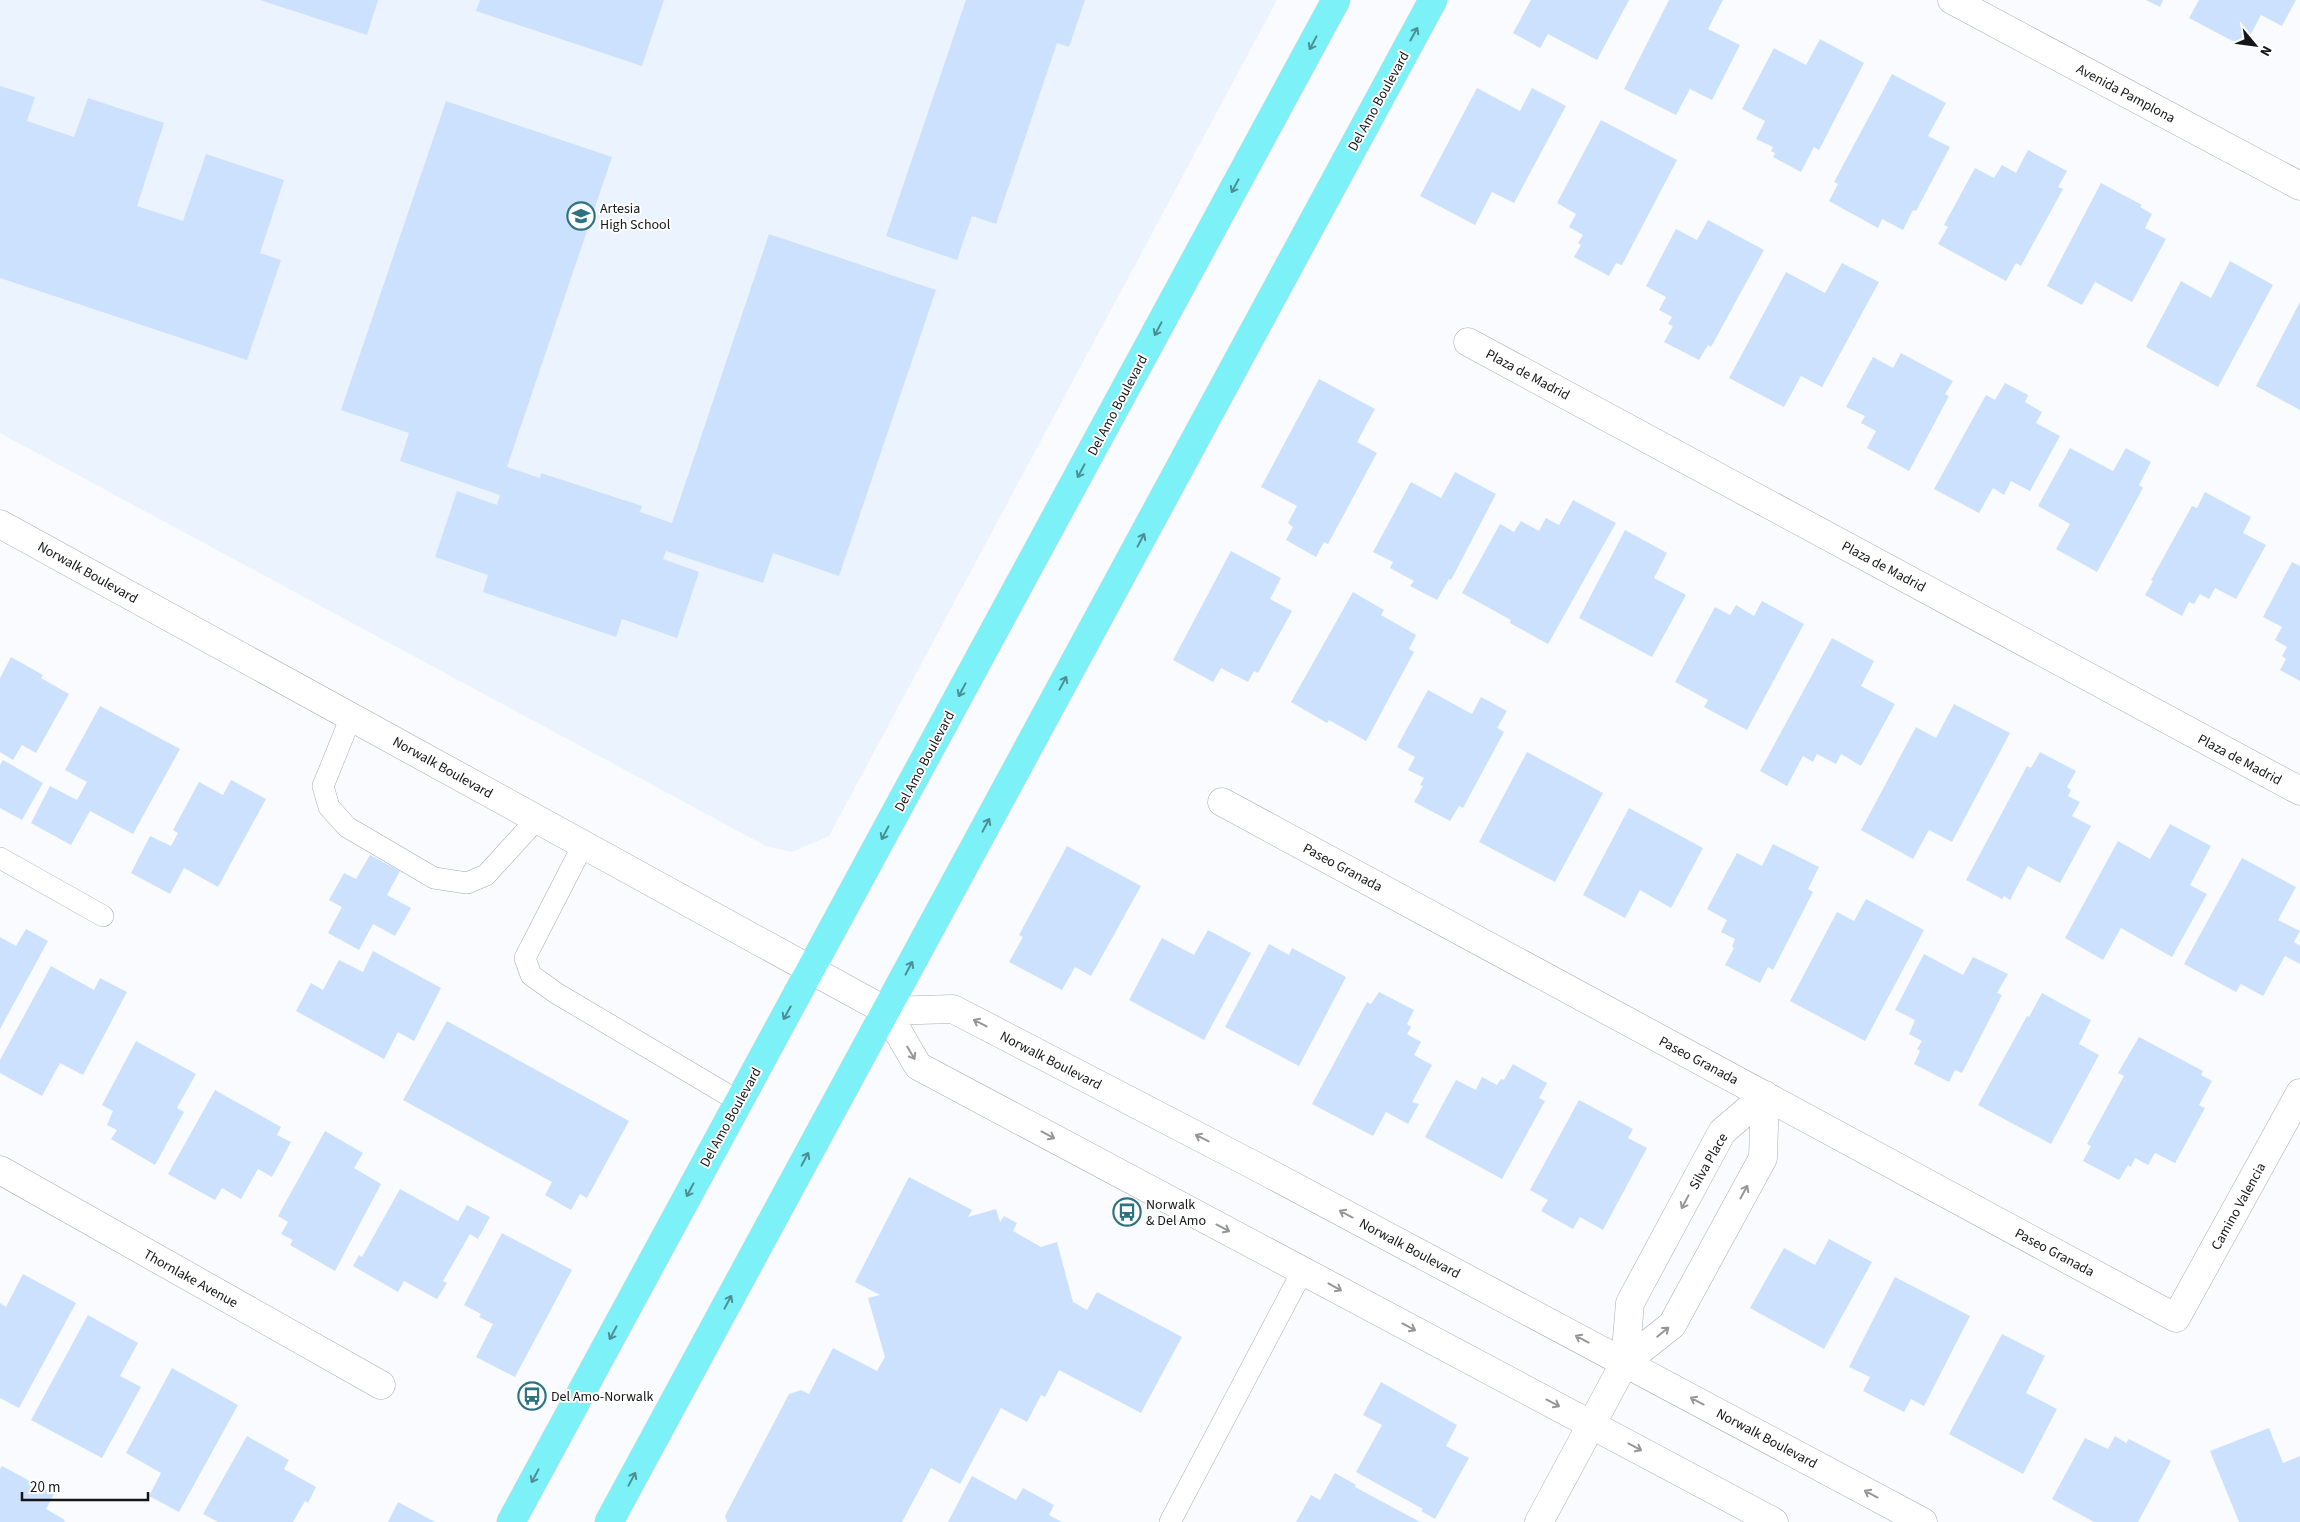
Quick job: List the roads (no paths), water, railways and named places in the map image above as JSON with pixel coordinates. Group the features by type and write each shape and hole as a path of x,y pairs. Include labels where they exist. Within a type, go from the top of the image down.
{"main road":[{"name":"Del Amo Boulevard","path":"511,1522 1336,0"},
{"name":"Del Amo Boulevard","path":"609,1522 1433,0"}],"street":[{"name":"Avenida Pamplona","path":"1952,0 2300,186"},
{"name":"Plaza de Madrid","path":"1468,342 2300,791"},
{"name":"Norwalk Boulevard","path":"0,524 886,1011 953,1009 1263,1170 1923,1522"},
{"name":"Paseo Granada","path":"1222,802 2176,1318"},
{"path":"886,1011 918,1066 1774,1522"},
{"name":"Camino Valencia","path":"2176,1318 2300,1094"},
{"name":"Silva Place","path":"1625,1362 1630,1303 1722,1132 1765,1095"},
{"name":"Silva Place","path":"1539,1522 1625,1362 1672,1324 1763,1158 1765,1095"},
{"name":"Thornlake Avenue","path":"0,1170 381,1385"}],"lane":[{"path":"351,717 323,786 329,807 347,826 434,878 467,883 486,875 537,820"},
{"path":"583,845 525,958 531,975 556,993 738,1101"},
{"path":"0,858 103,916"},
{"path":"1170,1522 1303,1270"}],"place":[{"name":"Artesia High School","path":"581,216"},
{"name":"Norwalk & Del Amo","path":"1127,1212"},
{"name":"Del Amo-Norwalk","path":"532,1396"}]}
